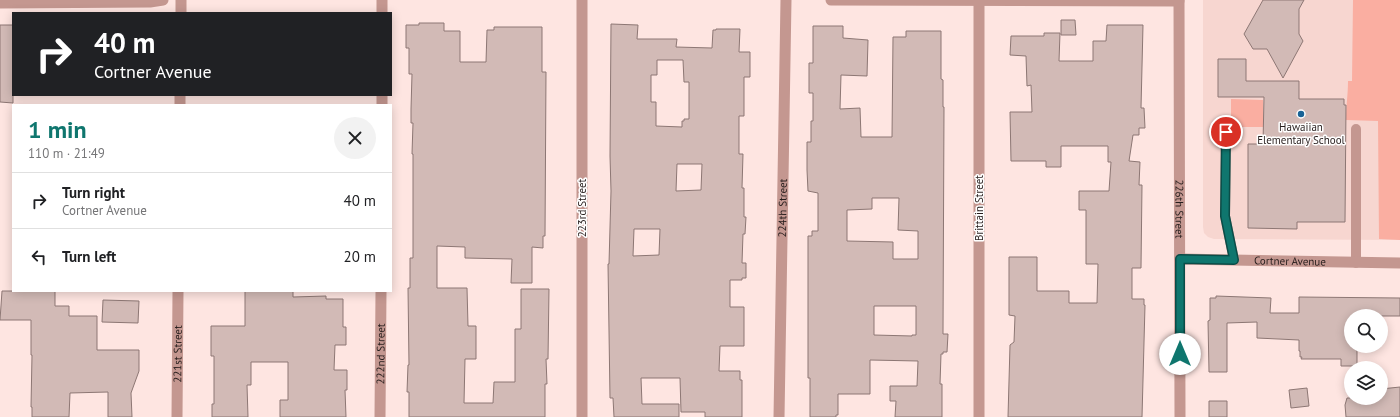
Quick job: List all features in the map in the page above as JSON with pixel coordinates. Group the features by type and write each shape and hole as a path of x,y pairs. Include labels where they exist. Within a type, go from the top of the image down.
{"street":[{"path":"0,3 150,2 163,0"},
{"path":"181,0 181,12"},
{"path":"382,0 382,12"},
{"name":"223rd Street","path":"582,0 582,417"},
{"name":"224th Street","path":"779,417 786,0"},
{"path":"831,0 1179,0"},
{"name":"Brittain Street","path":"979,0 979,417"},
{"name":"226th Street","path":"1179,0 1180,417"},
{"name":"Cortner Avenue","path":"1180,259 1400,263"},
{"name":"221st Street","path":"177,417 178,292"},
{"name":"222nd Street","path":"380,417 381,292"}],"lane":[{"path":"1356,129 1356,263"},
{"path":"1226,132 1225,216 1234,260"}],"shaded area":[{"name":"Hawaiian Elementary School","path":"1203,0 1400,0 1400,240 1214,239 1208,237 1204,233"},
{"path":"1353,0 1400,0 1400,240 1379,239 1378,121 1346,120 1348,81 1352,81"},
{"path":"1231,99 1263,100 1263,127 1231,127"}],"building":[{"path":"1263,0 1304,0 1299,9 1299,34 1303,41 1283,78 1267,49 1253,49 1244,34"},
{"path":"1061,20 1075,20 1076,35 1061,35"},
{"path":"419,23 444,23 444,31 460,31 460,62 486,62 487,30 494,30 494,27 542,27 542,72 546,72 545,236 543,236 543,248 532,247 532,283 511,283 512,259 465,258 465,247 437,246 437,288 467,288 468,326 476,326 476,359 465,359 464,403 493,403 494,382 515,382 515,329 521,329 521,289 549,289 545,417 409,417 409,392 407,392 409,365 408,288 410,288 410,258 413,258 413,123 411,123 412,74 409,74 409,48 406,48 406,25 419,25"},
{"path":"611,24 638,25 637,39 677,39 676,47 712,48 713,30 740,29 739,52 750,52 750,77 744,77 744,116 739,116 739,154 743,154 742,188 744,188 744,217 746,217 745,234 743,234 742,263 746,263 746,278 742,278 742,280 730,280 730,307 744,307 744,346 720,346 719,371 740,371 740,380 742,380 742,417 705,417 705,412 681,412 680,378 641,378 642,404 679,404 679,417 614,417 613,398 610,398 608,264 611,191","holes":["657,60 683,60 684,82 689,82 689,119 684,119 684,121 682,121 682,127 656,126 656,102 651,102 651,75 657,75","677,164 702,164 701,190 676,191","634,229 660,229 659,255 633,256"]},
{"path":"0,25 12,25 13,103 0,102"},
{"path":"1107,25 1143,25 1141,108 1144,108 1145,128 1139,128 1139,135 1133,135 1129,161 1140,162 1139,185 1142,185 1141,268 1132,268 1132,299 1144,299 1145,305 1142,417 1008,417 1010,345 1014,342 1015,316 1009,315 1009,257 1037,257 1037,291 1069,291 1069,303 1097,303 1098,264 1086,264 1086,210 1079,210 1079,191 1109,191 1111,162 1108,162 1108,146 1061,146 1061,167 1046,167 1046,161 1011,161 1010,112 1032,112 1031,85 1027,86 1026,56 1010,55 1011,36 1044,36 1044,33 1060,33 1059,61 1093,61 1093,41 1106,41"},
{"path":"813,26 843,26 843,38 868,40 867,76 841,75 840,109 860,108 861,137 892,137 893,37 906,37 906,31 941,31 941,79 943,80 944,107 943,334 948,334 947,352 943,352 943,354 941,354 940,384 942,384 942,417 895,417 896,401 890,401 890,386 917,386 918,361 870,360 870,394 838,394 838,415 836,415 836,417 810,417 810,378 808,378 808,236 812,236 812,231 818,231 818,193 808,191 807,170 807,142 811,142 811,121 813,121 813,93 809,93 809,63 813,63","holes":["872,198 899,198 898,230 918,231 918,259 893,259 893,242 847,241 847,210 872,209","874,306 916,306 916,335 874,335"]},
{"path":"1218,59 1246,59 1246,81 1299,81 1299,99 1344,99 1344,105 1346,105 1345,222 1297,222 1297,229 1248,228 1248,144 1263,144 1264,97 1218,97"},
{"path":"2,291 55,292 55,306 69,306 69,316 97,316 97,350 139,350 139,371 131,393 132,417 108,417 108,392 70,393 69,417 32,417 31,320 0,320"},
{"path":"245,292 293,292 293,297 326,296 326,299 343,299 343,327 346,327 346,345 335,345 334,370 347,370 347,390 345,390 346,417 280,417 280,400 288,400 288,362 251,362 251,385 247,385 248,417 212,417 212,404 214,404 214,356 211,356 211,326 245,326"},
{"path":"1216,296 1271,298 1270,313 1299,313 1299,297 1400,298 1400,316 1388,316 1388,309 1344,309 1344,353 1357,353 1357,361 1344,361 1344,366 1341,366 1341,359 1301,359 1302,357 1300,357 1299,340 1257,338 1257,322 1227,323 1227,372 1209,372 1208,321 1210,320 1210,298 1216,298"},
{"path":"103,300 139,301 138,323 102,322"},
{"path":"1400,387 1400,417 1346,417 1345,405 1388,405 1388,388"},
{"path":"1307,388 1309,406 1291,408 1289,390"},
{"path":"1209,401 1227,401 1227,417 1209,417"}],"place":[{"name":"Hawaiian Elementary School","path":"1301,114"}],"route":[{"path":"1180,354 1180,259 1234,260 1225,216 1226,132"}]}
